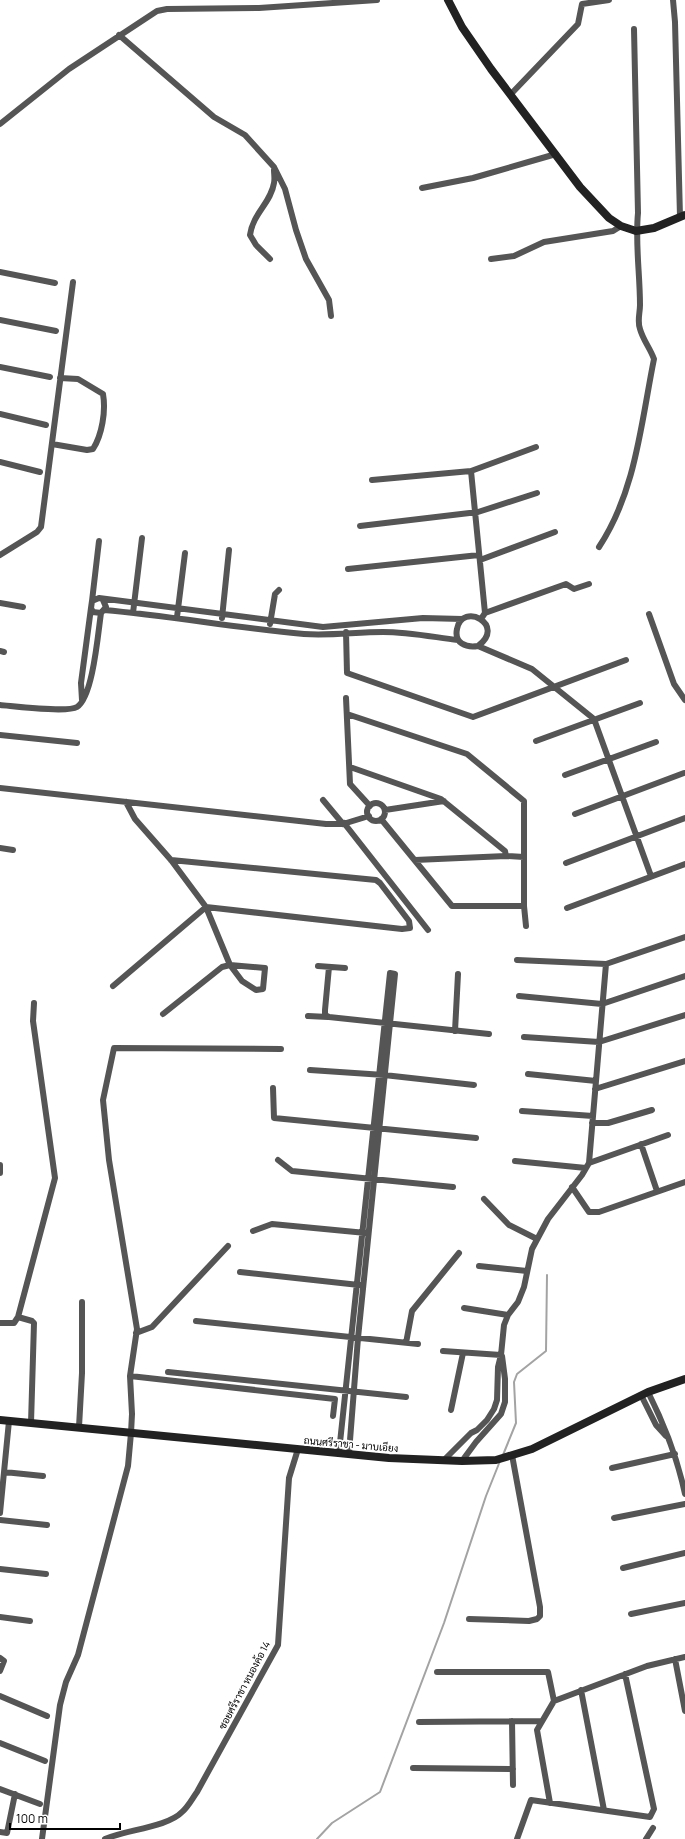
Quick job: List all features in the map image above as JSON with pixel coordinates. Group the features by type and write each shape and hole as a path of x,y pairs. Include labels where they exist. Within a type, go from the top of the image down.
{"main road":[{"path":"448,0 462,27 511,94 580,187 609,218 621,226 636,231 654,228 683,216"},
{"name":"ถนนศรีราชา - มาบเอียง","path":"0,1420 389,1458 462,1462 496,1460 532,1450 645,1393 685,1379"}],"street":[{"path":"0,124 69,69 157,11 167,9 259,8 377,0"},
{"path":"511,94 578,24 583,2 609,0"},
{"path":"673,0 683,216"},
{"path":"599,547 606,537 627,490 637,452 654,359 650,347 640,329 638,320 640,306 636,231 638,212 636,45 634,29"},
{"path":"119,35 214,117 245,135 274,167 285,189 296,230 306,258 329,300 331,316"},
{"path":"422,188 472,178 556,154"},
{"path":"270,258 256,245 250,235 254,218 264,206 274,184 274,167"},
{"path":"491,258 514,256 544,242 613,231 621,226"},
{"path":"0,272 55,284"},
{"path":"0,555 37,532 41,527 73,282"},
{"path":"0,320 56,331"},
{"path":"0,367 50,377"},
{"path":"52,444 88,450 93,449 99,435 103,413 103,394 78,379 60,378"},
{"path":"0,414 46,425"},
{"path":"372,480 471,471 536,447"},
{"path":"0,462 40,472"},
{"path":"471,471 485,613"},
{"path":"360,526 475,512 537,493"},
{"path":"348,569 479,557 555,532"},
{"path":"133,613 142,538"},
{"path":"82,702 81,683 99,541"},
{"path":"222,623 229,550"},
{"path":"177,617 185,553"},
{"path":"481,619 485,613 566,584 574,589 589,584"},
{"path":"269,630 275,594 279,590"},
{"path":"91,608 93,612 133,613 177,617 303,634 382,632 412,634 458,640 464,645 470,647 478,646 484,642 487,635 487,627 481,619 469,616 462,619 423,618 323,627 103,600 99,598 92,601"},
{"path":"0,705 69,710 76,708 82,702 90,684 102,612 106,607 103,600"},
{"path":"0,603 23,607"},
{"path":"649,614 674,684 685,700"},
{"path":"458,640 456,633 457,625 462,619"},
{"path":"345,624 348,673 473,717 626,660"},
{"path":"478,646 532,669 594,719 651,876"},
{"path":"346,698 350,784 370,806"},
{"path":"536,741 640,702"},
{"path":"347,714 467,754 524,801 524,906 526,926"},
{"path":"0,735 77,743"},
{"path":"565,775 656,742"},
{"path":"350,767 444,801 505,851 506,856"},
{"path":"575,814 684,773"},
{"path":"0,788 326,824 343,824 369,816"},
{"path":"323,800 428,930"},
{"path":"385,810 444,801"},
{"path":"126,802 135,819 171,860 206,907 230,965 242,981 256,990 263,989 265,968 230,965 222,968 163,1014"},
{"path":"373,804 380,804 385,810 384,817 374,821 369,816 368,810 370,806 373,804"},
{"path":"566,863 685,818"},
{"path":"381,819 452,906 524,906"},
{"path":"0,848 13,850"},
{"path":"415,860 506,856 524,857"},
{"path":"113,986 206,907 410,928 409,922 380,883 376,880 171,860"},
{"path":"567,908 685,864"},
{"path":"517,960 606,964 685,937"},
{"path":"444,1460 487,1420 494,1409 497,1400 498,1367 501,1355 502,1336 508,1315 518,1302 524,1287 532,1249 548,1219 587,1165 606,964"},
{"path":"318,966 345,968"},
{"path":"329,967 325,1010 325,1015 329,1017"},
{"path":"339,1452 346,1391 355,1338 381,1075 395,974 390,973 387,1024"},
{"path":"455,1031 458,974"},
{"path":"519,996 602,1004 685,976"},
{"path":"0,1323 14,1323 18,1317 55,1178 33,1021 34,1003"},
{"path":"524,1037 599,1042 685,1015"},
{"path":"308,1016 489,1034"},
{"path":"42,1839 60,1705 66,1682 78,1655 126,1474 131,1433 132,1414 130,1376 136,1334 109,1160 103,1100 114,1048 281,1050"},
{"path":"595,1089 685,1061"},
{"path":"310,1070 381,1075 474,1085"},
{"path":"528,1074 596,1081"},
{"path":"273,1088 274,1118 476,1138"},
{"path":"522,1111 592,1119 608,1123 652,1110"},
{"path":"516,1162 587,1165 640,1144 668,1135"},
{"path":"640,1144 657,1191"},
{"path":"278,1160 292,1171 453,1187"},
{"path":"0,1165 0,1173"},
{"path":"572,1187 589,1212 599,1212 685,1182"},
{"path":"484,1199 509,1225 538,1239"},
{"path":"253,1231 272,1224 366,1233"},
{"path":"136,1334 152,1327 228,1246"},
{"path":"406,1343 412,1311 458,1253"},
{"path":"479,1266 528,1271"},
{"path":"240,1272 360,1285"},
{"path":"79,1428 82,1373 82,1302"},
{"path":"464,1308 508,1315"},
{"path":"18,1317 34,1323 31,1423"},
{"path":"196,1322 418,1344"},
{"path":"349,1453 354,1392 355,1338"},
{"path":"443,1351 501,1355"},
{"path":"451,1410 463,1352"},
{"path":"462,1462 476,1442 501,1414 504,1402 505,1379 501,1355"},
{"path":"168,1372 406,1397"},
{"path":"130,1376 335,1399 333,1416"},
{"path":"645,1393 656,1425 668,1438 675,1454 685,1494"},
{"path":"0,1513 9,1421"},
{"name":"ซอยศรีราชา หนองค้อ 14","path":"105,1839 116,1834 165,1822 181,1814 197,1792 278,1645 289,1478 298,1450"},
{"path":"612,1468 675,1454"},
{"path":"469,1619 528,1621 537,1619 540,1616 540,1607 512,1455"},
{"path":"4,1472 43,1476"},
{"path":"614,1518 685,1504"},
{"path":"0,1520 47,1525"},
{"path":"623,1568 685,1553"},
{"path":"0,1568 46,1574"},
{"path":"631,1614 685,1603"},
{"path":"0,1617 30,1621"},
{"path":"550,1803 537,1730 554,1701 647,1666 685,1657"},
{"path":"0,1658 4,1661 0,1672"},
{"path":"675,1659 685,1711"},
{"path":"438,1672 548,1672 554,1701"},
{"path":"517,1839 531,1800 650,1817 654,1808 625,1674"},
{"path":"581,1690 604,1810"},
{"path":"0,1696 47,1716"},
{"path":"512,1721 513,1785"},
{"path":"419,1722 541,1721"},
{"path":"0,1743 45,1760"},
{"path":"413,1768 513,1770"},
{"path":"0,1789 40,1804"},
{"path":"0,1832 7,1833 15,1794"},
{"path":"646,1839 653,1828"}],"waterway":[{"path":"503,1455 516,1423 514,1382 517,1374 546,1351 547,1275"},
{"path":"317,1839 332,1823 380,1792 444,1623 486,1496 500,1461"}]}
